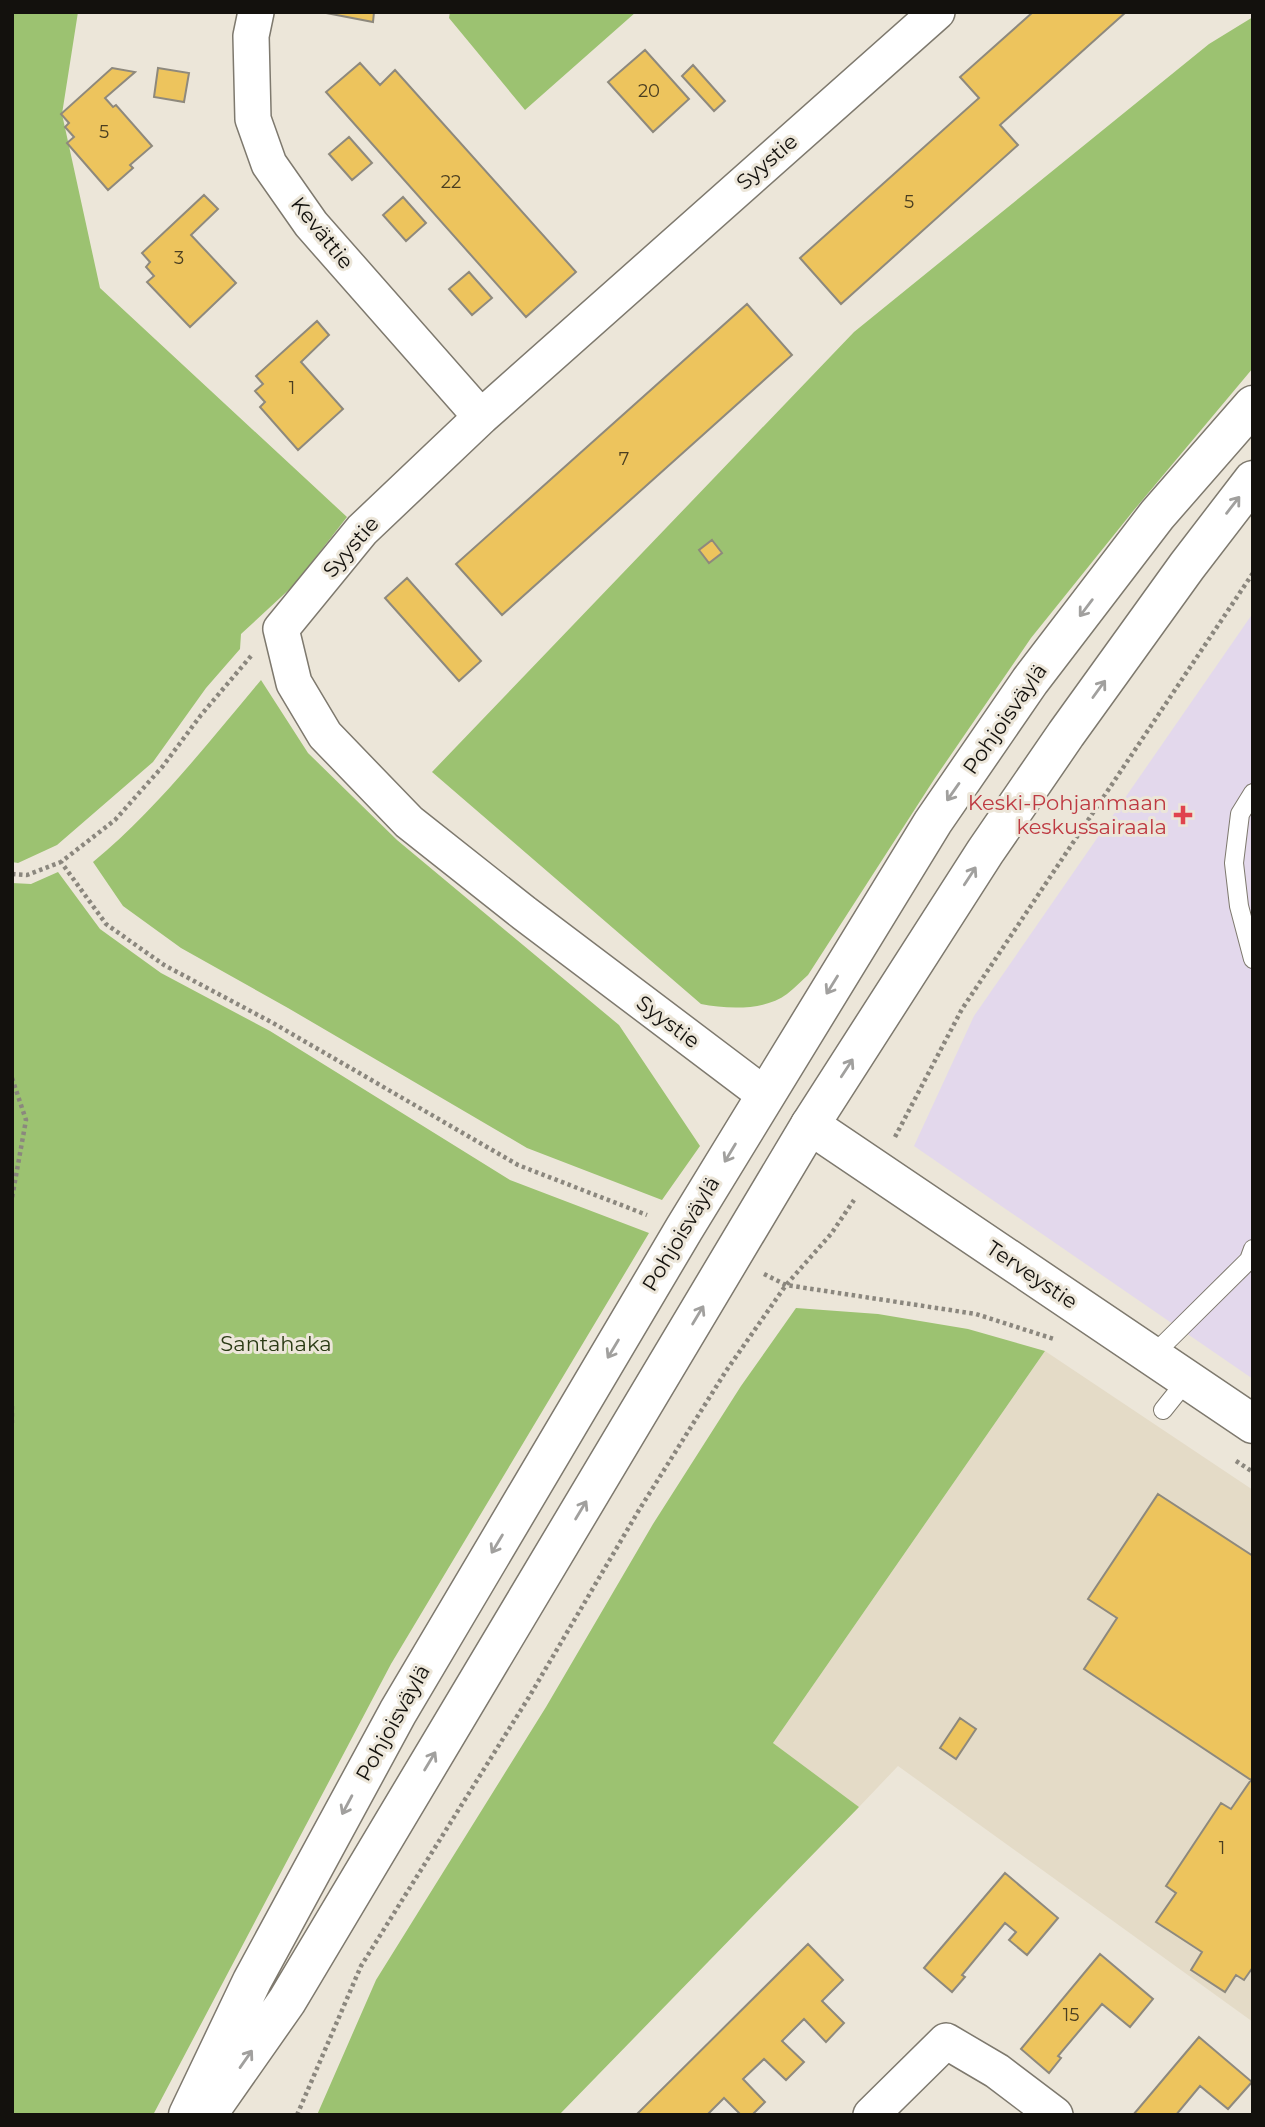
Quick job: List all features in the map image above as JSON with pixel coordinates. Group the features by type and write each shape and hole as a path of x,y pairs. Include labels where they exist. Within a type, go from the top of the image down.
{"main road":[{"name":"Pohjoisväylä","path":"188,2115 252,1981 398,1712 684,1229 933,822 1030,681 1157,515 1253,405"},
{"path":"207,2115 287,2001 810,1125 985,852 1187,566 1253,480"},
{"name":"Terveystie","path":"765,1095 1253,1424"}],"street":[{"name":"Kevättie","path":"256,12 251,36 253,119 269,164 311,224 481,417"},
{"name":"Syystie","path":"765,1095 524,913 409,822 325,735 294,683 281,629 362,530 481,417 937,12"},
{"path":"871,2115 946,2041 997,2071 1055,2115"}],"lane":[{"path":"1253,794 1240,814 1234,863 1239,906 1253,959"},
{"path":"1152,1356 1249,1260 1253,1249"},
{"path":"1163,1410 1187,1380"}],"path":[{"path":"297,2115 362,1966 529,1698 668,1464 726,1371 786,1285 831,1234 876,1170 911,1109 962,1009 1253,573"},
{"path":"12,874 27,875 61,862 115,820 163,766 242,664 281,629"},
{"path":"61,862 106,924 164,965 273,1023 518,1165 684,1229"},
{"path":"12,1078 26,1119 12,1198"},
{"path":"732,1259 786,1285 976,1314 1054,1338 1065,1346"},
{"path":"12,1406 12,1423"},
{"path":"1233,1458 1253,1472"}],"shaded area":[{"name":"Keski-Pohjanmaan keskussairaala","path":"1253,613 1253,1379 914,1146 974,1016"},
{"path":"1045,1351 1253,1490 1253,2022 898,1766 859,1807 773,1743"}],"green space":[{"path":"12,12 78,12 62,114 100,288 347,517 294,585 241,634 240,649 206,688 153,762 57,845 18,863 12,862"},
{"path":"450,12 636,12 525,110 449,18"},
{"path":"1253,17 1253,368 1031,638 935,778 808,975 778,1000 757,1006 734,1008 701,1004 432,772 854,332 1209,44"},
{"path":"261,680 308,753 397,840 619,1025 700,1146 662,1200 527,1148 181,948 123,906 93,862 160,798"},
{"name":"Santahaka","path":"58,872 100,929 161,973 270,1031 510,1180 649,1233 391,1664 153,2115 12,2115 12,883 31,884"},
{"path":"796,1308 878,1314 968,1329 1045,1351 773,1743 859,1807 559,2115 317,2115 376,1980 546,1707 653,1524 741,1386"}],"building":[{"path":"321,12 374,12 373,22"},
{"path":"1033,12 1126,12 1000,125 1018,145 841,304 800,258 979,98 960,77"},
{"path":"645,50 689,99 653,132 608,82"},
{"path":"360,63 380,85 395,70 576,272 526,317 326,92"},
{"path":"693,65 725,101 714,111 682,76"},
{"path":"112,68 135,72 105,98 113,107 116,105 152,146 130,165 133,168 108,190 67,143 74,137 65,127 69,123 61,114"},
{"path":"158,68 189,73 184,102 154,97"},
{"path":"349,137 372,163 352,180 329,154"},
{"path":"204,195 218,209 191,235 236,283 190,327 147,282 154,276 146,267 150,262 142,253"},
{"path":"403,197 426,223 406,241 383,215"},
{"path":"469,272 492,298 472,315 449,289"},
{"path":"747,304 792,355 502,615 456,564"},
{"path":"317,321 329,335 301,362 343,409 298,450 260,407 265,402 255,391 263,384 256,376"},
{"path":"712,540 722,553 709,563 699,550"},
{"path":"407,578 481,661 459,681 385,598"},
{"path":"1158,1494 1253,1556 1251,1780 1084,1669 1117,1618 1088,1599"},
{"path":"960,1718 976,1729 956,1759 940,1748"},
{"path":"1253,1777 1253,1967 1244,1980 1236,1975 1225,1992 1191,1970 1202,1952 1156,1922 1176,1893 1166,1886 1221,1803 1231,1809"},
{"path":"1005,1873 1058,1918 1027,1955 1009,1940 1016,1932 1005,1923 962,1975 965,1977 952,1992 924,1968"},
{"path":"808,1944 843,1980 822,2001 844,2023 826,2042 804,2019 782,2041 804,2062 786,2080 764,2059 743,2079 765,2102 752,2115 741,2115 724,2098 707,2115 636,2115"},
{"path":"1100,1954 1153,1999 1130,2027 1102,2004 1058,2056 1061,2058 1049,2073 1021,2049"},
{"path":"1199,2037 1252,2082 1228,2109 1200,2086 1176,2115 1133,2115"}],"place":[{"name":"Keski-Pohjanmaan keskussairaala","path":"1183,815"}]}
